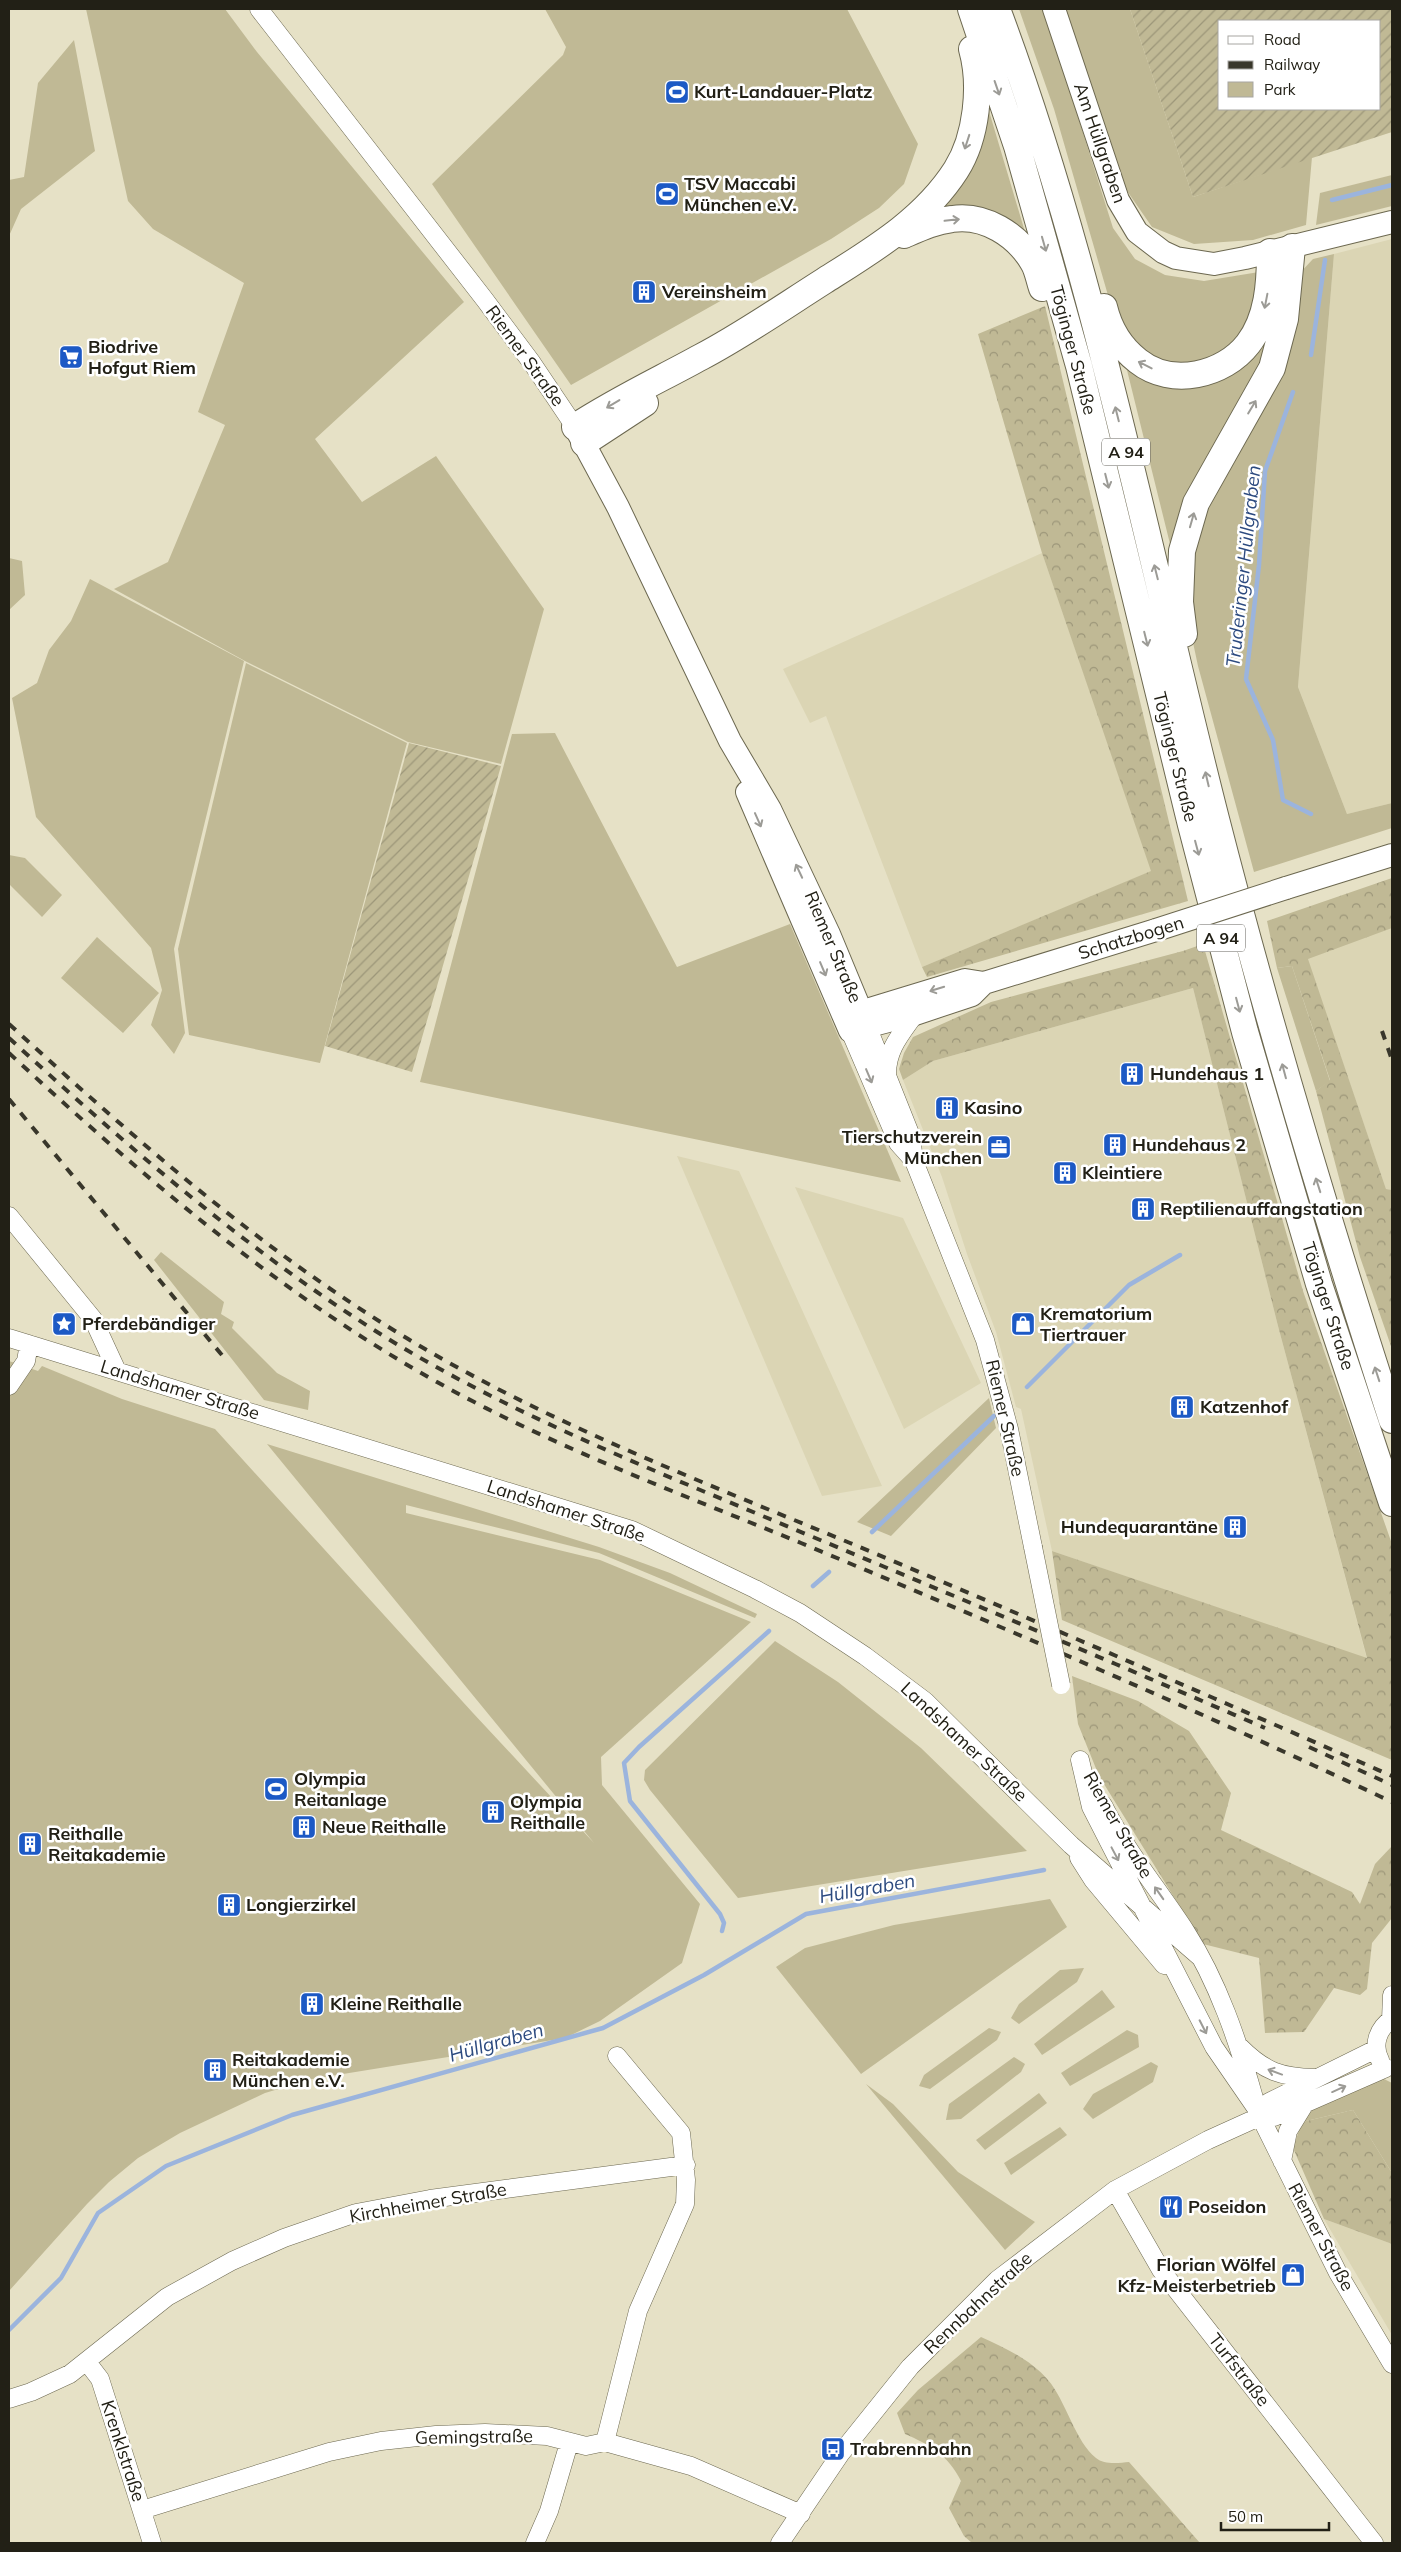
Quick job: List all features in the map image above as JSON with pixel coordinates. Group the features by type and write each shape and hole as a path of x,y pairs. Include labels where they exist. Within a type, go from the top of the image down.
{"highway":[{"path":"889,240 940,191 957,169 968,142 975,111 977,66 966,29 969,9"},
{"name":"Töginger Straße","path":"969,9 1017,146 1079,366 1191,825 1245,1032 1319,1284 1392,1502"},
{"name":"Töginger Straße","path":"997,9 1050,167 1101,347 1216,818 1297,1118 1392,1420"},
{"path":"1050,167 1073,202 1106,316 1118,340 1139,362 1158,371 1182,376 1204,374 1229,362 1248,344 1263,318 1270,282 1281,249"},
{"path":"580,435 634,391 702,357 889,240 936,222 955,218 984,220 1016,241 1034,263 1058,339 1079,366"},
{"path":"1197,738 1203,716 1185,646 1180,602 1182,551 1196,503 1272,368 1285,319 1281,249"}],"main road":[{"name":"Am Hüllgraben","path":"1054,9 1118,200 1137,232 1163,252 1192,261 1214,264 1392,222"},
{"name":"Riemer Straße","path":"580,435 618,507 730,741 770,809 829,934 856,1022"},
{"name":"Schatzbogen","path":"856,1022 966,980 984,983 1392,855"},
{"name":"Schatzbogen","path":"856,1022 915,1014 972,996 984,983"}],"street":[{"name":"Riemer Straße","path":"259,9 485,300 553,392 580,435"},
{"path":"887,1077 887,1061 893,1045 915,1014"},
{"name":"Riemer Straße","path":"856,1022 887,1077 911,1136 914,1161 985,1340 1009,1429 1061,1685"},
{"name":"Riemer Straße","path":"856,1022 898,1143 914,1161"},
{"path":"9,1216 94,1319 117,1371"},
{"name":"Landshamer Straße","path":"9,1338 632,1530 755,1589 800,1613 865,1656 924,1701 975,1748 1071,1845 1200,1957"},
{"path":"9,1386 26,1361 29,1344"},
{"name":"Riemer Straße","path":"1259,2112 1218,2055 1091,1807 1080,1760 1119,1832 1187,1933 1200,1957 1240,2047 1259,2112 1282,2161 1338,2273 1392,2364"},
{"name":"Landshamer Straße","path":"1071,1845 1093,1880 1181,1983"},
{"path":"1376,2050 1379,2033 1391,2020 1392,1995"},
{"path":"1240,2047 1271,2072 1292,2077 1317,2078"},
{"name":"Rennbahnstraße","path":"780,2543 841,2453 910,2366 997,2280 1115,2190 1259,2112 1270,2102 1376,2050 1389,2070 1274,2117 1259,2112"},
{"path":"605,2442 638,2311 685,2204 686,2165 681,2133 616,2056"},
{"path":"1282,2161 1288,2131 1304,2105"},
{"name":"Kirchheimer Straße","path":"9,2399 31,2392 70,2374 167,2297 225,2265 284,2238 356,2213 430,2199 686,2165"},
{"name":"Turfstraße","path":"1115,2190 1162,2270 1374,2543"},
{"name":"Krenklstraße","path":"87,2362 100,2379 152,2543"},
{"name":"Gemingstraße","path":"142,2510 329,2452 380,2441 436,2435 485,2433 547,2436 586,2446 605,2442 691,2466 801,2514"},
{"path":"535,2543 550,2510 569,2443"}],"shaded area":[{"path":"1392,239 1392,803 1347,814 1298,687 1334,254"},
{"path":"1042,553 1152,871 922,967 826,716 810,723 783,669"},
{"path":"1392,919 1392,1190 1386,1189 1306,955"},
{"path":"1193,988 1278,1326 1367,1659 1052,1551 1021,1409 1016,1407 996,1332 967,1254 942,1177 903,1080 933,1061"},
{"path":"677,1156 739,1171 882,1486 822,1496"},
{"path":"795,1187 903,1218 981,1383 904,1429"},
{"path":"1324,2219 1392,2244 1392,2335"}],"green space":[{"path":"86,9 225,9 257,52 464,302 315,439 362,502 436,456 544,609 501,764 408,742 245,661 114,589 168,562 225,425 198,412 244,283 153,229 128,201"},
{"name":"TSV Maccabi München e.V.","path":"545,9 847,9 918,144 904,184 879,208 831,239 571,385 432,184 563,55 566,47"},
{"path":"1019,9 1044,9 1113,228 1135,259 1165,275 1204,281 1259,272 1263,275 1239,345 1195,368 1147,357 1114,316 1054,109"},
{"path":"1063,9 1130,9 1193,197 1312,157 1306,225 1253,240 1194,244 1152,227 1125,188"},
{"path":"1130,9 1392,9 1392,132 1193,197"},
{"path":"74,40 95,151 21,209 9,236 9,180 24,177 38,83"},
{"path":"986,101 1028,242 922,220"},
{"path":"1392,175 1392,206 1316,225 1320,193"},
{"path":"1334,254 1298,687 1347,814 1392,803 1392,828 1254,872 1198,666 1188,619 1191,561 1205,512 1298,275 1313,259"},
{"path":"1045,306 1188,901 927,977 922,967 1151,871 1042,553 978,334"},
{"path":"1271,312 1266,357 1173,556 1125,362 1192,383"},
{"path":"9,558 22,561 25,595 9,610"},
{"path":"90,579 244,661 174,949 185,1033 174,1054 151,1025 162,990 151,948 36,817 12,698 37,683 49,650 71,621"},
{"path":"246,663 407,743 320,1063 189,1035 178,949"},
{"path":"555,733 677,967 790,924 901,1182 420,1082 512,734"},
{"path":"409,743 501,766 412,1072 325,1046"},
{"path":"9,855 25,858 62,895 42,917 9,884"},
{"path":"1392,878 1392,928 1308,959 1386,1189 1392,1190 1392,1349 1360,1257 1316,1091 1330,1080 1292,966 1277,968 1267,921"},
{"path":"97,937 159,993 123,1033 61,978"},
{"path":"1203,944 1303,1291 1392,1544 1392,1760 1062,1620 1052,1551 1367,1658 1278,1326 1193,988 933,1061 903,1080 899,1069 904,1053 913,1037 991,1002"},
{"path":"1292,966 1330,1081 1316,1091 1277,968"},
{"path":"161,1252 224,1302 221,1314 234,1322 232,1328 277,1373 310,1391 308,1410 264,1400 154,1260"},
{"name":"Olympia Reitanlage","path":"9,1361 38,1371 42,1366 122,1399 215,1429 594,1843 267,1444 599,1547 670,1573 757,1614 755,1618 599,1553 406,1505 406,1513 600,1560 751,1622 601,1757 602,1785 700,1904 682,1963 600,2021 565,2038 312,2079 265,2093 180,2133 138,2158 109,2182 9,2291"},
{"path":"989,1398 996,1428 891,1536 857,1522"},
{"path":"775,1641 838,1682 921,1748 1027,1851 738,1898 650,1790 644,1780 645,1770"},
{"path":"1072,1676 1138,1701 1189,1731 1231,1793 1221,1830 1352,1892 1360,1904 1375,1864 1392,1846 1392,1918 1372,1943 1367,1989 1360,1995 1334,1988 1304,2032 1265,2033 1259,1958 1203,1944 1099,1776 1078,1724"},
{"path":"1050,1899 1067,1927 861,2074 776,1967 805,1948 894,1925"},
{"path":"1084,1968 1077,1982 1019,2024 1011,2018 1019,2004 1060,1970"},
{"path":"1102,1990 1115,2007 1042,2055 1034,2044"},
{"path":"989,2028 1001,2032 997,2040 930,2089 919,2086 924,2075"},
{"path":"1127,2030 1138,2035 1139,2047 1070,2086 1061,2073"},
{"path":"1014,2057 1025,2064 1021,2072 961,2119 946,2120 949,2104"},
{"path":"1151,2062 1158,2066 1153,2082 1093,2119 1083,2109 1093,2094"},
{"path":"1384,2079 1392,2083 1392,2173 1353,2110 1302,2122 1305,2111 1366,2082"},
{"path":"866,2084 893,2104 958,2172 1035,2222 1005,2250"},
{"path":"1039,2093 1047,2103 985,2150 976,2140"},
{"path":"1353,2110 1392,2173 1392,2244 1324,2219 1293,2148 1302,2122"},
{"path":"1060,2127 1067,2135 1011,2175 1004,2163"},
{"path":"981,2337 1017,2355 1041,2373 1054,2388 1082,2442 1089,2451 1103,2462 1129,2462 1200,2543 972,2543 964,2536 949,2508 961,2481 950,2464 938,2452 905,2434 897,2413 918,2390"}],"waterway":[{"name":"Truderinger Hüllgraben","path":"1332,200 1392,185"},
{"name":"Truderinger Hüllgraben","path":"1311,355 1325,260"},
{"name":"Truderinger Hüllgraben","path":"1293,392 1265,471 1259,565 1246,679 1273,740 1283,800 1311,814"},
{"name":"Truderinger Hüllgraben","path":"1027,1387 1129,1285 1180,1255"},
{"name":"Truderinger Hüllgraben","path":"872,1532 994,1416"},
{"name":"Truderinger Hüllgraben","path":"813,1586 829,1572"},
{"name":"Truderinger Hüllgraben","path":"722,1931 724,1923 720,1914 630,1801 624,1763 639,1747 769,1631"},
{"name":"Hüllgraben","path":"9,2330 61,2278 98,2213 166,2166 292,2115 603,2028 704,1975 806,1914 1044,1870"}],"railway":[{"path":"9,1024 101,1107 242,1225 342,1297 449,1363 561,1420 618,1446 986,1600 1392,1776"},
{"path":"1382,1031 1392,1060"},
{"path":"9,1038 100,1120 240,1236 339,1307 436,1367 531,1416 629,1460 1265,1728"},
{"path":"9,1053 161,1188 267,1271 378,1347 481,1406 617,1468 1024,1637 1246,1734 1392,1802"},
{"path":"9,1099 226,1360"},
{"path":"1309,1747 1392,1785"}],"place":[{"name":"Kurt-Landauer-Platz","path":"677,92"},
{"name":"TSV Maccabi München e.V.","path":"667,194"},
{"name":"Vereinsheim","path":"644,292"},
{"name":"Biodrive Hofgut Riem","path":"71,357"},
{"name":"Hundehaus 1","path":"1132,1074"},
{"name":"Kasino","path":"947,1108"},
{"name":"Hundehaus 2","path":"1115,1145"},
{"name":"Tierschutzverein München","path":"999,1147"},
{"name":"Kleintiere","path":"1065,1173"},
{"name":"Reptilienauffangstation","path":"1143,1209"},
{"name":"Pferdebändiger","path":"64,1324"},
{"name":"Krematorium Tiertrauer","path":"1023,1324"},
{"name":"Katzenhof","path":"1182,1407"},
{"name":"Hundequarantäne","path":"1235,1527"},
{"name":"Olympia Reitanlage","path":"276,1789"},
{"name":"Olympia Reithalle","path":"493,1812"},
{"name":"Neue Reithalle","path":"304,1827"},
{"name":"Reithalle Reitakademie","path":"30,1844"},
{"name":"Longierzirkel","path":"229,1905"},
{"name":"Kleine Reithalle","path":"312,2004"},
{"name":"Reitakademie München e.V.","path":"215,2070"},
{"name":"Poseidon","path":"1171,2207"},
{"name":"Florian Wölfel Kfz-Meisterbetrieb","path":"1293,2275"},
{"name":"Trabrennbahn","path":"833,2449"}]}
